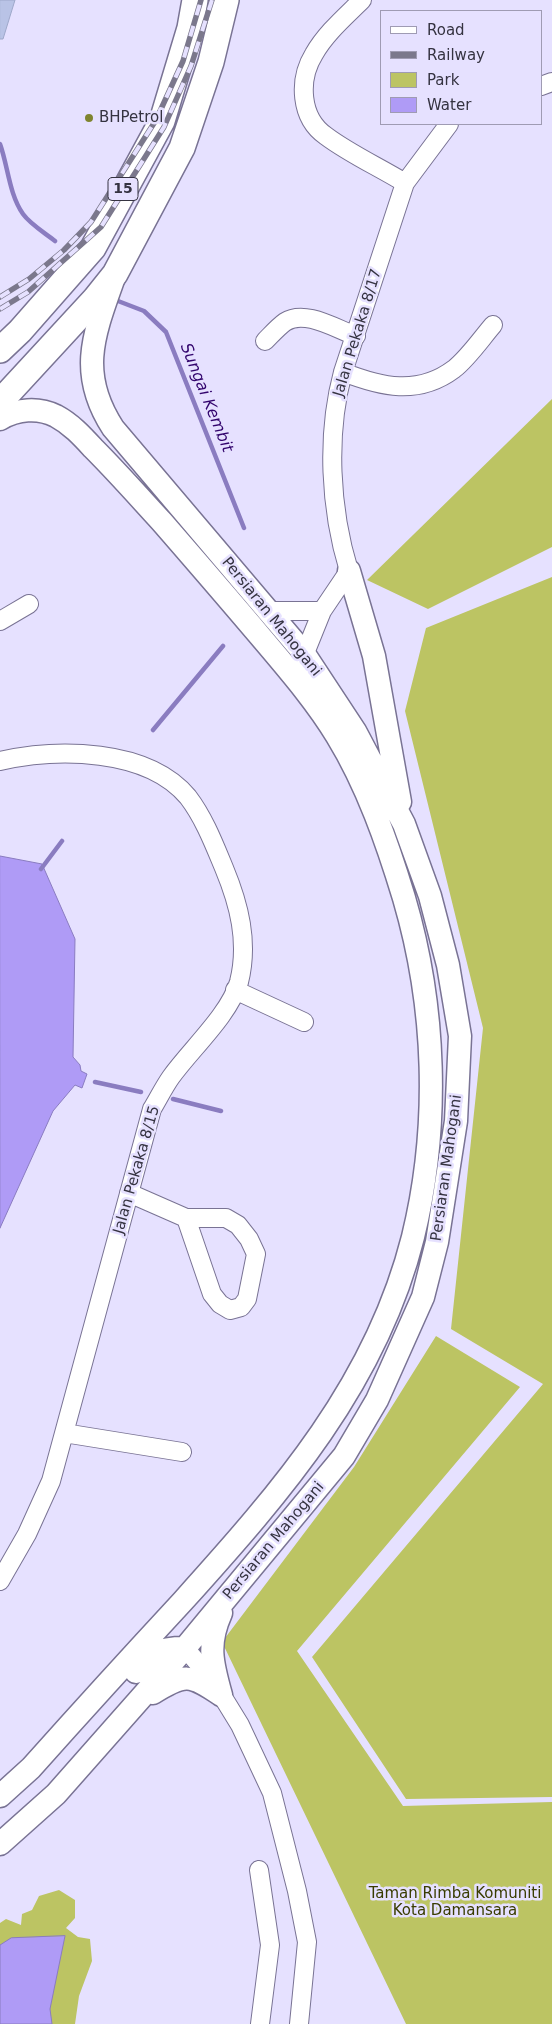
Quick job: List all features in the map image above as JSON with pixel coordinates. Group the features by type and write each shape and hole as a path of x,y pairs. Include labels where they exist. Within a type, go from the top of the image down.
{"highway":[{"name":"15","path":"0,350 20,331 93,248 162,121 190,28 195,0"},
{"name":"15","path":"0,402 115,274 182,148 212,62 226,0"}],"main road":[{"name":"Persiaran Mahogani","path":"0,1844 56,1794 135,1706 344,1456 377,1400 424,1297 437,1242 456,1121 460,1036 448,965 430,896 404,824 355,731 303,652 113,428 101,408 93,387 92,356 96,329 115,274"},
{"name":"Persiaran Mahogani","path":"0,419 7,415 30,409 51,413 70,424 121,476 303,687 336,735 368,796 404,899 420,972 431,1040 430,1113 424,1176 412,1237 395,1293 352,1386 321,1436 288,1482 246,1531 30,1768 0,1796"},
{"path":"349,571 374,656 404,824"},
{"path":"30,1768 62,1752 151,1656 164,1648 185,1648 182,1638 184,1623 234,1559 246,1531"},
{"path":"221,1695 213,1667 212,1637 230,1594"},
{"path":"135,1706 179,1678 188,1677 200,1680 221,1695"}],"street":[{"path":"362,0 327,36 313,55 304,90 304,101 308,115 325,136 405,182"},
{"name":"Jalan Pekaka 8/17","path":"349,571 338,523 333,471 333,431 337,393 405,182 448,125"},
{"path":"265,340 285,322 305,317 356,336"},
{"path":"343,372 373,384 391,386 411,387 432,381 454,369 493,325"},
{"path":"303,687 300,666 303,652 322,610 349,571"},
{"path":"0,621 29,604"},
{"path":"269,611 322,610"},
{"name":"Jalan Pekaka 8/15","path":"0,761 28,755 92,756 134,762 167,778 188,797 207,828 236,897 243,931 242,958 235,990 230,1002 170,1078 152,1109 51,1481 27,1534 0,1581"},
{"path":"235,990 304,1022"},
{"path":"130,1193 186,1218 226,1218 238,1225 249,1239 256,1254 246,1299 241,1308 230,1310 220,1304 212,1294 186,1218"},
{"path":"64,1434 182,1452"},
{"path":"185,1648 221,1695 248,1741 272,1793 297,1891 307,1942 298,2024"},
{"path":"259,1870 270,1945 260,2024"}],"green space":[{"path":"552,399 552,547 428,609 367,580"},
{"path":"552,577 552,1797 406,1799 312,1657 543,1384 451,1329 483,1028 405,711 426,628"},
{"name":"Taman Rimba Komuniti Kota Damansara","path":"436,1336 520,1387 297,1651 403,1806 552,1802 552,2024 406,2024 222,1642 354,1467"},
{"path":"59,1890 75,1900 75,1918 66,1928 78,1937 90,1939 92,1961 79,1996 75,2024 0,2024 0,1923 6,1919 21,1925 22,1914 32,1910 39,1896"}],"water":[{"path":"0,856 42,864 75,939 73,1057 80,1065 81,1071 87,1074 82,1088 75,1085 53,1111 0,1228"},
{"path":"65,1936 50,2009 52,2024 0,2024 0,1945 11,1938"}],"building":[{"path":"0,0 15,0 3,39 0,39"}],"waterway":[{"name":"Sungai Kembit","path":"0,144 18,206 30,221 55,241"},
{"name":"Sungai Kembit","path":"118,301 144,311 166,332 244,528"},
{"name":"Sungai Kembit","path":"153,730 223,646"},
{"name":"Sungai Kembit","path":"41,869 62,841"},
{"path":"95,1082 141,1092"},
{"path":"173,1099 221,1111"}],"railway":[{"path":"0,297 29,279 64,250 91,222 156,120 183,61 201,0"},
{"path":"0,309 28,292 101,227 164,127 191,66 212,0"}],"place":[{"name":"BHPetrol","path":"89,118"}]}
